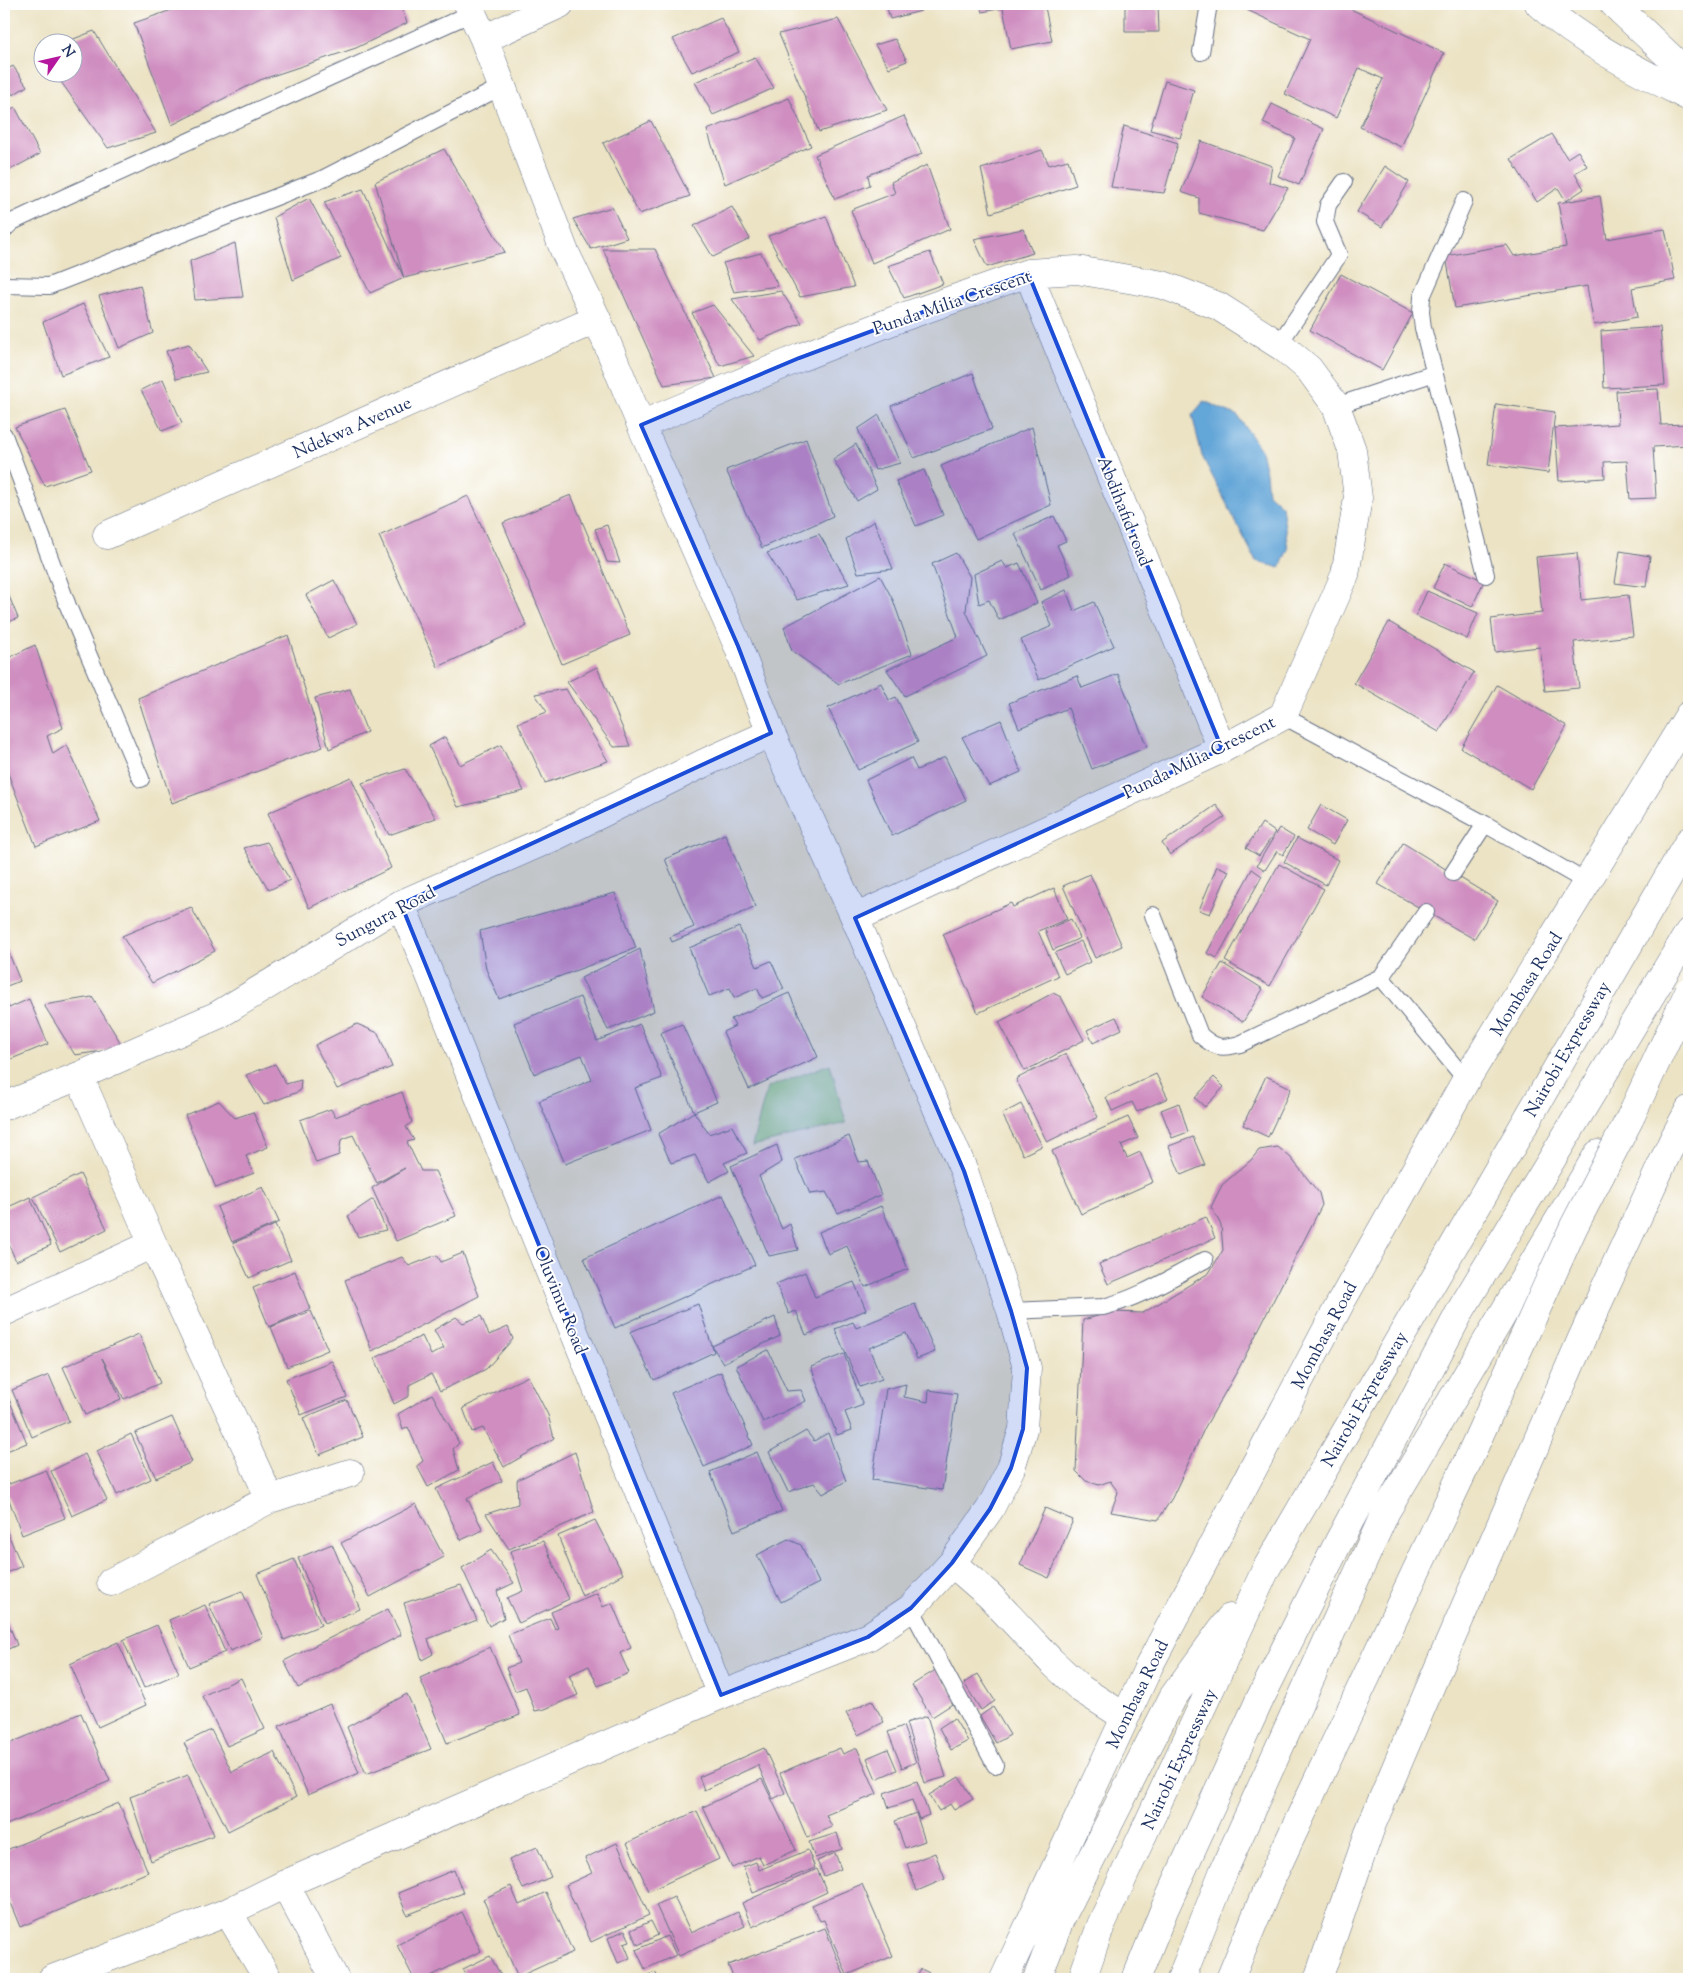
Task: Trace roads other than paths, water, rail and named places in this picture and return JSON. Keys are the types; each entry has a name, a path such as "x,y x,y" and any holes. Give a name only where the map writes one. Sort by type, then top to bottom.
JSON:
{"main road":[{"path":"484,39 560,4"},
{"path":"1539,4 1562,24 1588,42 1689,97"},
{"path":"1614,4 1689,75"},
{"path":"52,1979 228,1912 285,1884 721,1695 868,1636 911,1608 952,1563 990,1509 1011,1468 1023,1429 1027,1368 1011,1311 964,1171 855,918 771,733 738,646 641,425 597,319 564,250 484,39 470,8"},
{"name":"Punda Milia Crescent","path":"641,425 799,358 900,318 1028,272 1077,270 1163,285 1218,306 1279,344 1309,369 1336,406 1352,450 1358,498 1347,566 1345,575 1284,716 1222,748 855,918"},
{"name":"Abdihafid road","path":"1028,272 1222,748"},
{"name":"Ndekwa Avenue","path":"106,535 597,319"},
{"name":"Mombasa Road","path":"1004,1979 1149,1666 1336,1311 1466,1080 1689,715"},
{"name":"Sungura Road","path":"4,1106 79,1076 218,1015 401,904 556,836 704,763 771,733"},
{"name":"Nairobi Expressway","path":"1082,1979 1101,1925 1266,1569 1689,841"},
{"name":"Oluvimu Road","path":"401,904 721,1695"},
{"path":"1136,1979 1164,1910 1260,1699 1347,1525 1462,1308 1689,932"},
{"path":"1230,1979 1273,1875 1465,1468 1574,1226 1630,1118 1689,991"},
{"path":"1181,1979 1224,1870 1386,1512 1689,1000"},
{"path":"79,1076 153,1244 270,1499"},
{"path":"1318,1979 1372,1824 1434,1678 1582,1338 1674,1138 1689,1110"},
{"path":"6,1311 153,1244"},
{"path":"111,1582 270,1499 350,1473"},
{"path":"952,1563 990,1596 1080,1689 1126,1717"},
{"path":"1037,1979 1060,1920 1173,1697 1266,1569"},
{"path":"285,1884 335,1979"},
{"path":"228,1912 268,1979"}],"lane":[{"path":"1201,52 1210,4"},
{"path":"4,230 12,222 64,197 470,8"},
{"path":"4,285 49,286 322,178 502,87"},
{"path":"1279,344 1339,254 1325,222 1328,205 1344,182"},
{"path":"1464,201 1422,298 1421,312 1423,328 1486,575"},
{"path":"1336,406 1435,373"},
{"path":"4,435 68,606 141,779"},
{"path":"1284,716 1485,824 1588,883"},
{"path":"1453,873 1485,824"},
{"path":"1153,915 1200,1035 1210,1044 1225,1048 1240,1044 1382,977 1426,912"},
{"path":"1382,977 1466,1080"},
{"path":"1011,1311 1103,1307 1133,1297 1205,1260"},
{"path":"911,1608 995,1765"}],"water":[{"path":"1204,401 1238,416 1261,450 1268,493 1282,506 1288,549 1280,568 1256,561 1202,456 1192,415"}]}
